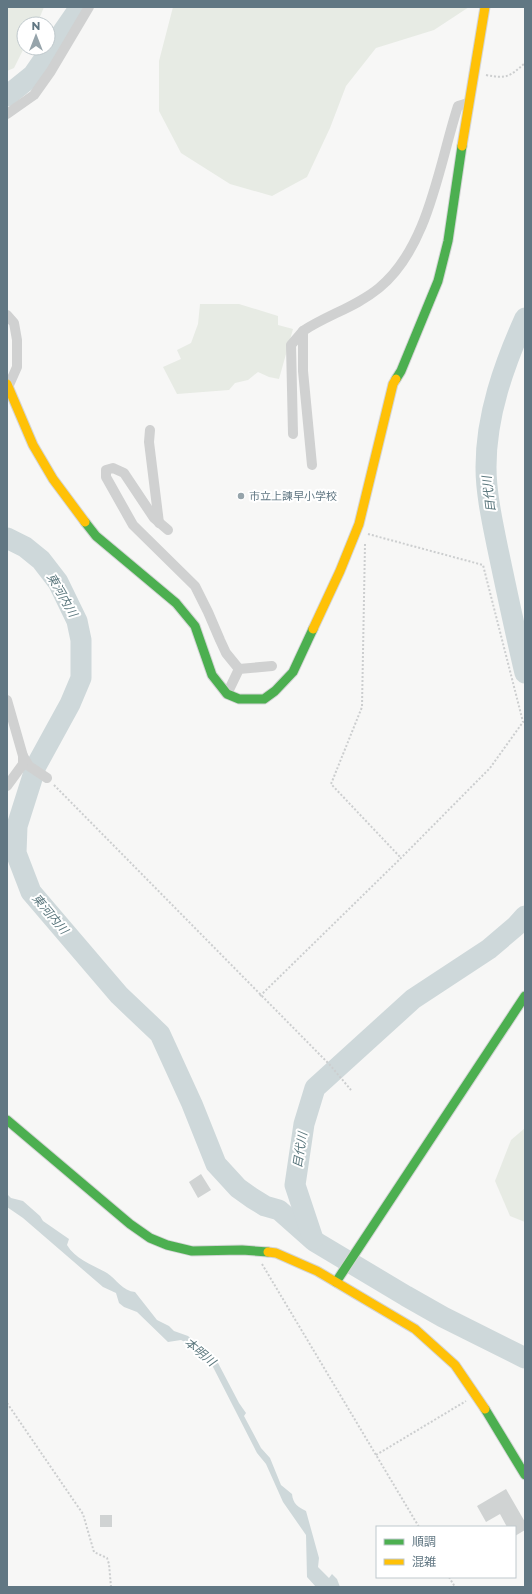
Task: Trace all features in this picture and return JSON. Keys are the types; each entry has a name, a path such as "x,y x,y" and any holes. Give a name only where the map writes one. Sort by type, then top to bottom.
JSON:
{"street":[{"path":"7,114 34,95 89,7"},
{"path":"7,315 14,323 17,340 17,366 8,384 33,445 53,479 96,536 176,603 196,626 212,675 227,694 239,699 264,699 275,691 293,672 355,536 393,384 401,371 438,281 448,241 468,103 485,7"},
{"path":"293,434 292,345 303,331 354,305 379,288 400,267 420,229 430,205 458,106 468,103"},
{"path":"303,331 303,371 312,465"},
{"path":"150,430 149,442 159,523"},
{"path":"168,530 154,518 124,473 113,468 106,470 106,477 133,525 196,586 226,652 239,668"},
{"path":"239,668 272,666"},
{"path":"227,694 239,668"},
{"path":"7,700 23,756 29,766 47,778"},
{"path":"7,786 23,764 23,756"},
{"path":"338,1278 525,996"},
{"path":"7,1120 130,1224 150,1238 167,1245 192,1251 254,1250 276,1252 317,1271 338,1278 415,1329 455,1365 477,1395 525,1476"}],"path":[{"path":"473,72 497,77 510,76 525,63"},
{"path":"260,996 401,858 490,768 524,722 483,565 366,533"},
{"path":"366,541 362,707 331,784 401,858"},
{"path":"47,778 260,996 330,1065 351,1090"},
{"path":"254,1250 418,1526"},
{"path":"376,1455 477,1395"},
{"path":"7,1403 83,1514 94,1552 107,1558 111,1587"},
{"path":"450,1578 455,1587"}],"shaded area":[{"path":"7,7 44,7 40,16 16,16 16,56 20,56 14,68 7,71"},
{"path":"173,7 469,7 434,30 376,48 346,86 330,128 307,177 272,196 230,184 181,153 159,111 159,61"},
{"path":"200,304 239,304 278,316 278,325 293,329 279,379 269,377 258,372 248,380 235,383 229,390 177,394 163,367 181,359 177,350 191,343 198,324"},
{"path":"525,1128 525,1222 510,1216 495,1181 511,1140"}],"water":[{"name":"本明川","path":"7,1194 11,1198 23,1201 40,1216 43,1221 69,1239 67,1245 79,1258 107,1273 127,1289 135,1292 157,1320 169,1326 174,1331 188,1336 217,1361 239,1403 246,1413 244,1416 261,1448 270,1458 281,1485 292,1494 296,1505 306,1511 319,1558 318,1567 329,1578 332,1574 337,1579 340,1587 316,1587 307,1577 306,1535 283,1502 266,1464 257,1453 212,1365 191,1345 181,1340 168,1342 137,1312 124,1307 119,1303 116,1293 103,1287 23,1218 7,1207"}],"building":[{"path":"201,1174 211,1190 198,1198 189,1182"},
{"path":"506,1489 525,1522 525,1530 516,1535 516,1526 506,1526 500,1514 486,1522 477,1506"},
{"path":"100,1515 112,1515 112,1527 100,1527"}],"waterway":[{"path":"7,96 33,75 80,7"},
{"name":"目代川","path":"525,318 503,372 493,409 489,428 486,467 491,516 525,673"},
{"name":"東河内川","path":"7,538 25,547 41,560 58,582 77,621 81,640 81,678 70,704 36,766 17,826 16,853 31,892 119,995 160,1034 192,1104 216,1164 238,1188 265,1206 279,1210 314,1241 406,1296 443,1317 525,1358"},
{"name":"目代川","path":"313,1239 295,1185 304,1124 315,1088 413,999 489,949 516,926 525,916"}],"traffic: fast":[{"path":"396,379 401,371 438,281 448,241 462,146"},
{"path":"85,522 96,536 176,603 195,626 212,675 227,694 239,699 264,699 275,691 293,672 313,629"},
{"path":"336,1282 525,996"},
{"path":"7,1120 130,1224 150,1238 167,1245 192,1251 242,1250 268,1252"},
{"path":"485,1409 525,1475"}],"traffic: slow":[{"path":"462,146 485,7"},
{"path":"313,629 340,571 359,524 393,384 396,379"},
{"path":"7,384 33,445 53,479 85,522"},
{"path":"268,1252 276,1253 317,1271 415,1329 455,1365 485,1409"}],"place":[{"name":"市立上諫早小学校","path":"241,496"}]}
